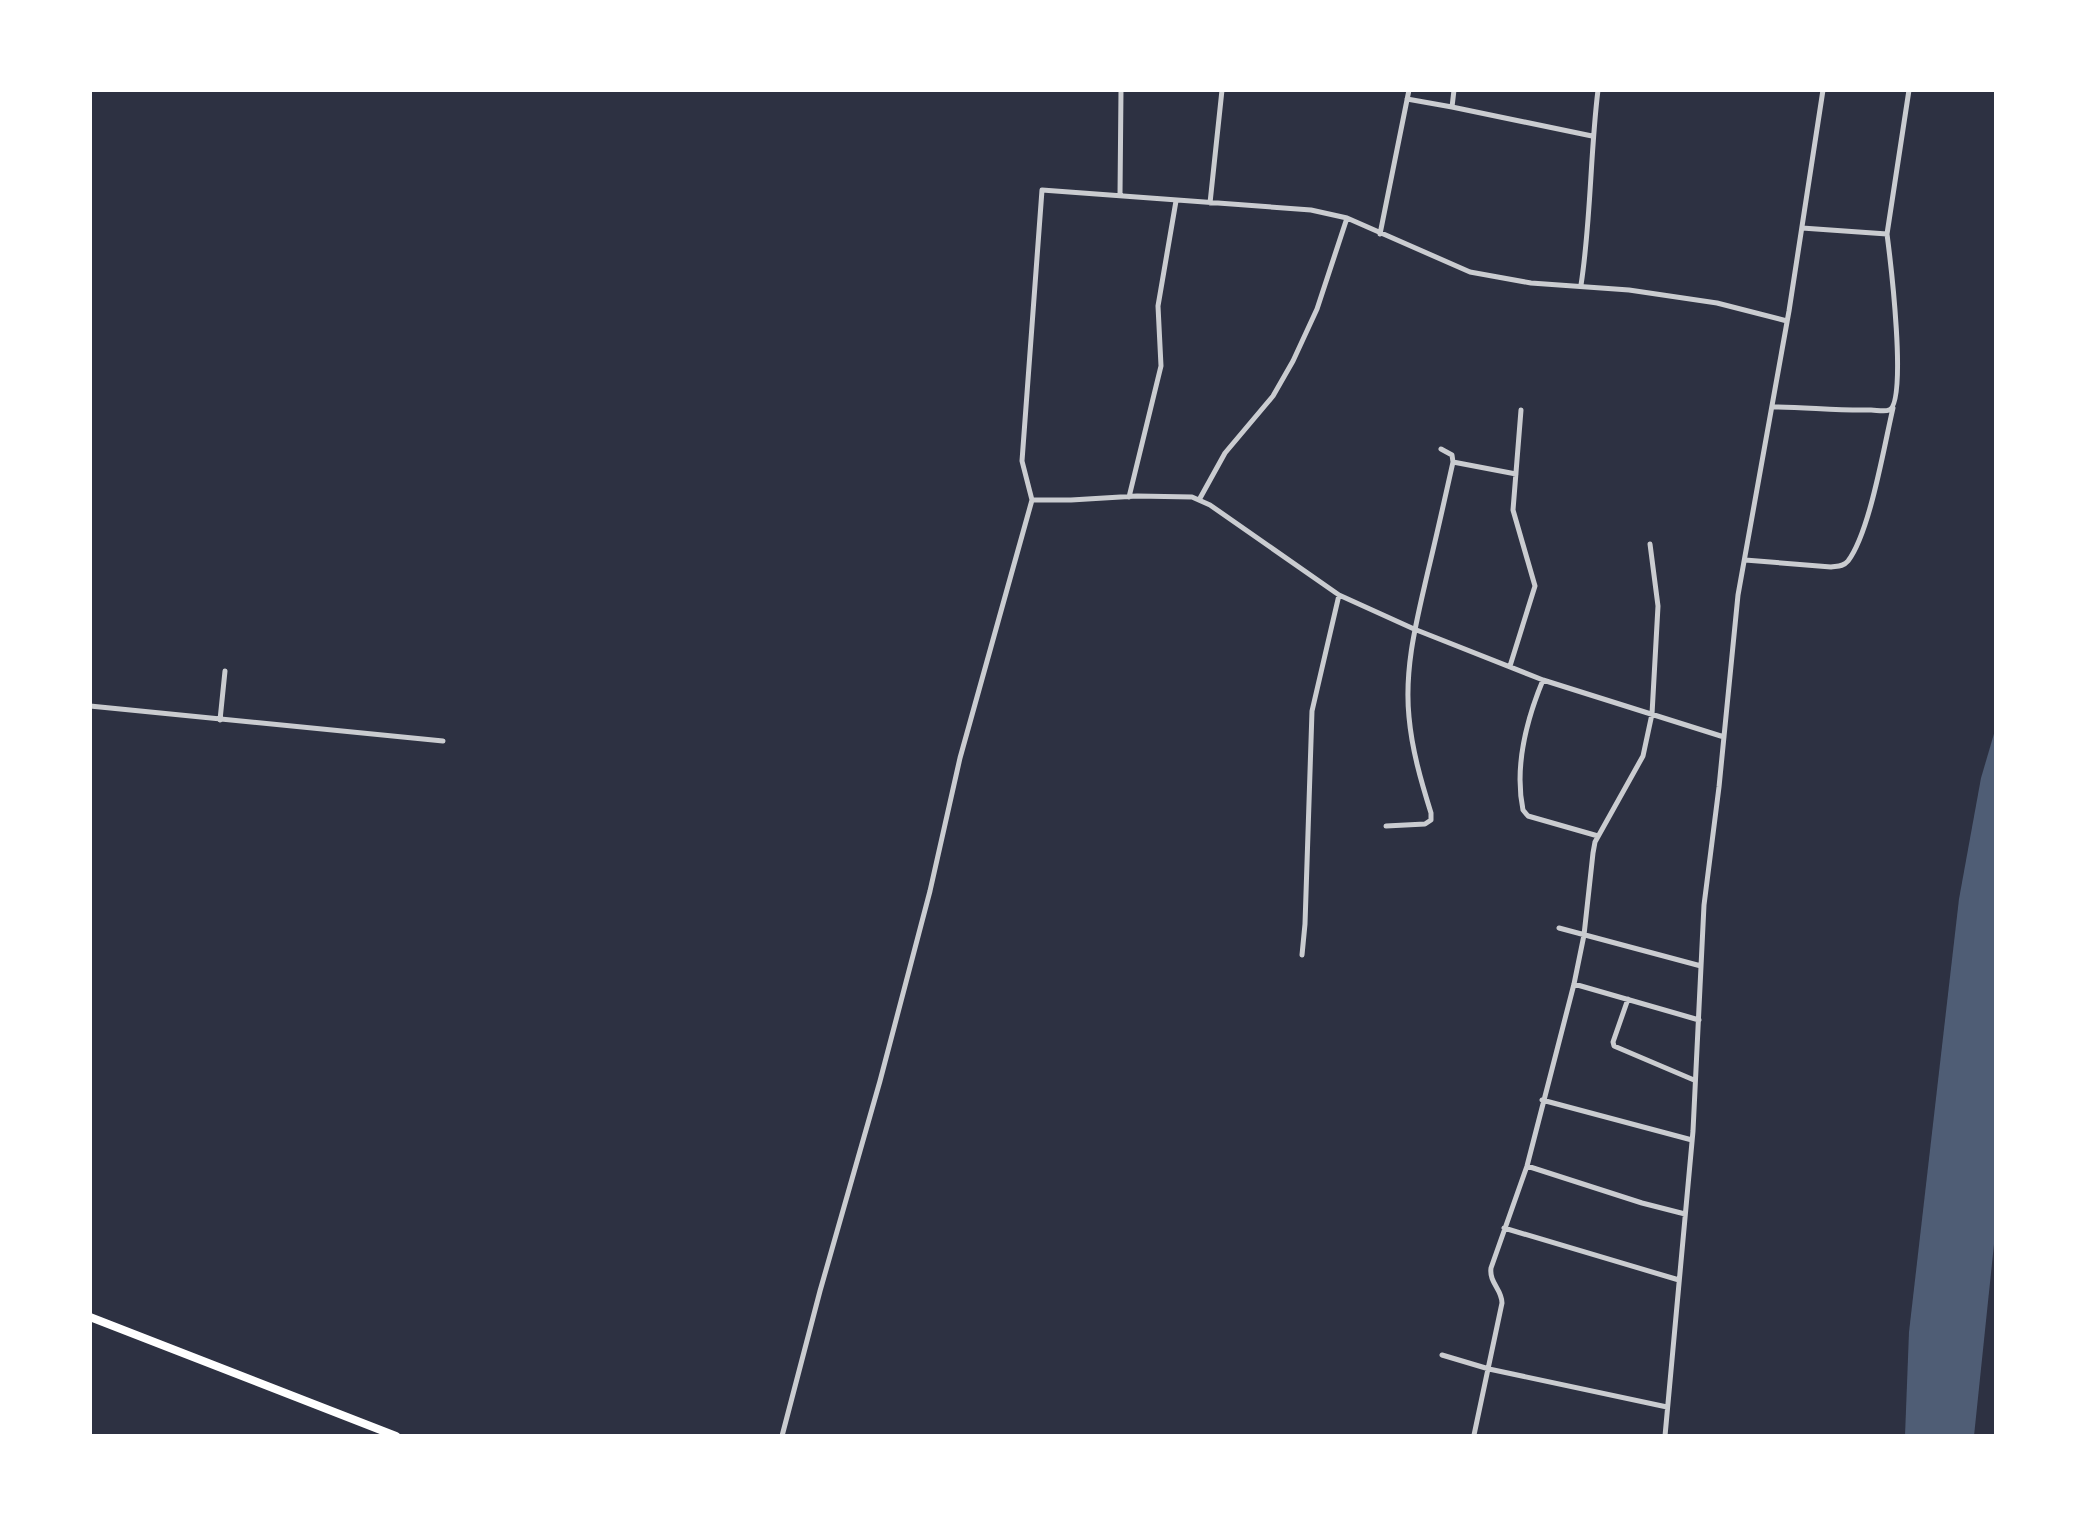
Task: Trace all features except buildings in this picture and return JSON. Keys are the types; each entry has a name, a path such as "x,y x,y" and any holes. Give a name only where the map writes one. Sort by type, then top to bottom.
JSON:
{"main road":[{"path":"90,1317 396,1436"}],"street":[{"path":"1120,195 1121,90"},
{"path":"1210,203 1222,90"},
{"path":"1380,234 1409,90"},
{"path":"1452,107 1454,90"},
{"path":"1581,285 1587,250 1592,136 1598,90"},
{"path":"1665,1436 1692,1140 1704,905 1738,595 1787,321 1823,90"},
{"path":"1745,560 1842,566 1849,560 1867,519 1897,398 1898,360 1887,234 1909,90"},
{"path":"1407,99 1592,136"},
{"path":"782,1436 880,1081 930,891 960,758 1032,500 1022,461 1041,192 1045,189 1311,210 1347,218 1470,272 1531,283 1581,285 1717,303 1787,321"},
{"path":"1129,497 1161,366 1158,306 1176,201"},
{"path":"1199,500 1225,453 1273,396 1293,361 1317,309 1347,218"},
{"path":"1802,228 1887,234"},
{"path":"1772,407 1857,411 1889,410 1894,407"},
{"path":"1510,666 1535,586 1513,510 1521,410"},
{"path":"1386,826 1429,824 1432,817 1418,769 1409,716 1408,667 1453,462 1452,455 1441,449"},
{"path":"1453,462 1516,474"},
{"path":"1032,500 1192,497 1339,595 1414,629 1543,680 1724,737"},
{"path":"1474,1435 1502,1303 1490,1275 1527,1166 1574,984 1584,935 1593,853 1598,836 1643,756 1652,714 1659,614 1650,544"},
{"path":"1302,955 1312,711 1339,595"},
{"path":"220,720 225,671"},
{"path":"1543,680 1523,738 1523,810 1528,816 1598,836"},
{"path":"90,706 443,741"},
{"path":"1559,928 1701,966"},
{"path":"1574,984 1699,1020"},
{"path":"1628,999 1614,1046 1694,1080"},
{"path":"1542,1100 1692,1140"},
{"path":"1527,1166 1685,1214"},
{"path":"1504,1228 1679,1280"},
{"path":"1442,1355 1489,1369 1667,1407"}],"water":[{"path":"1996,727 1996,1225 1974,1436 1905,1436 1909,1332 1959,899 1981,778"}]}
